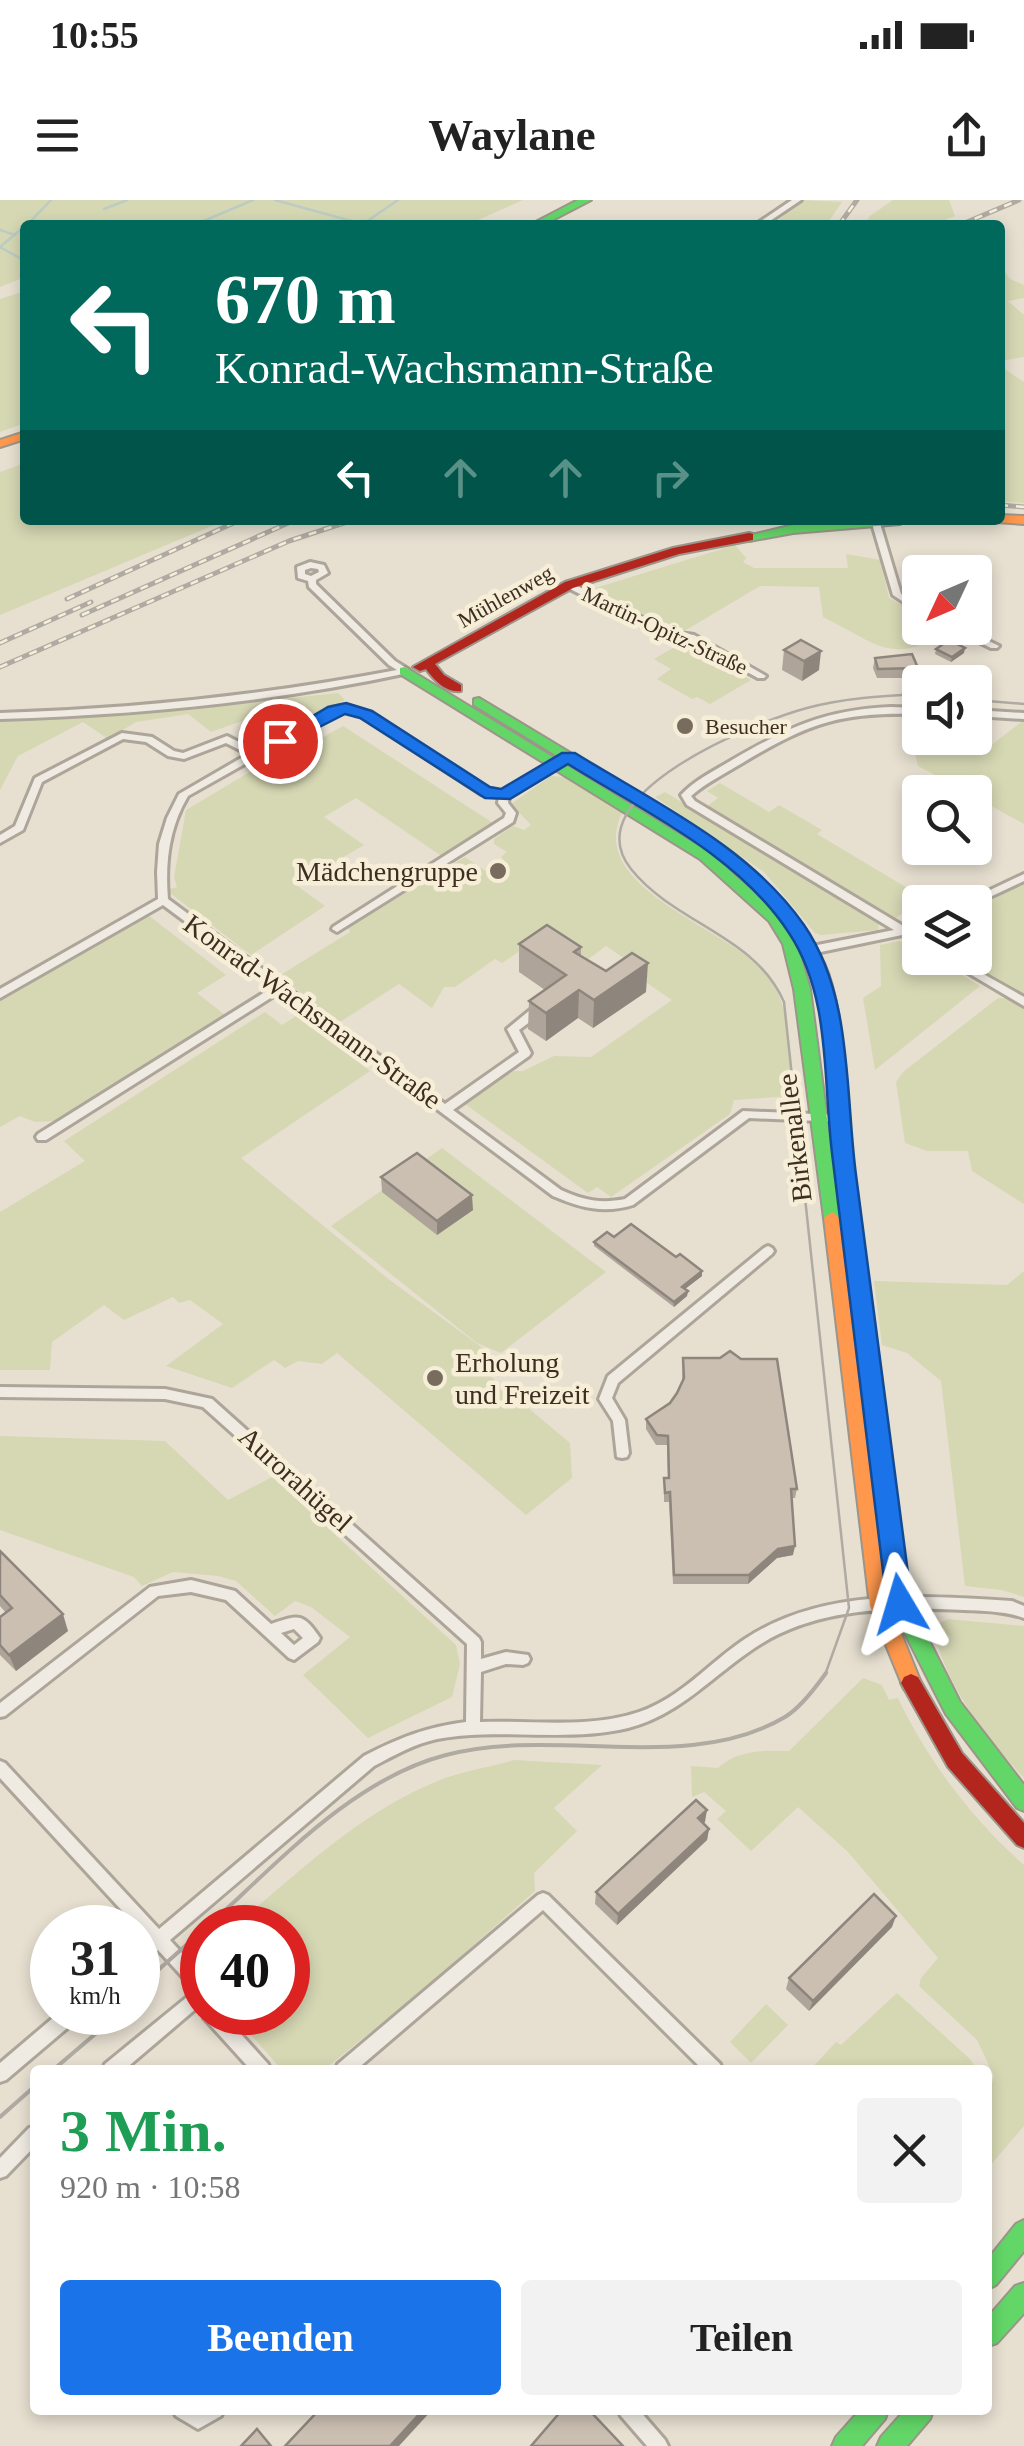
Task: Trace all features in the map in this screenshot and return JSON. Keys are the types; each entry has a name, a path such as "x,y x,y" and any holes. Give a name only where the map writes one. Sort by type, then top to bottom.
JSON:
{"street":[{"path":"545,220 586,200"},
{"path":"767,220 797,200"},
{"name":"Mühlenweg","path":"417,671 570,585 677,551 746,535 832,525"},
{"path":"876,525 897,595 902,598"},
{"path":"312,579 319,592 392,663 417,671"},
{"name":"Martin-Opitz-Straße","path":"570,585 670,635 691,638 761,676"},
{"path":"0,716 68,715 266,695 417,671"},
{"name":"Birkenallee","path":"417,671 439,678 563,760 718,850 752,876 783,910 827,998 838,1119 900,1604 932,1676 968,1734 1024,1801"},
{"name":"Konrad-Wachsmann-Straße","path":"504,795 485,792 366,715 346,708 334,710 184,794 170,816 160,873 162,900 557,1193 584,1206 612,1207 629,1202 747,1114 838,1119"},
{"path":"902,710 863,709 803,723 686,795 691,804 902,931"},
{"path":"992,714 1024,716"},
{"path":"0,840 19,828 38,780 122,736 149,738 170,754 184,756 227,740 256,754"},
{"path":"337,928 509,820 512,812 503,803 504,795 563,760"},
{"path":"992,891 1024,876"},
{"path":"0,994 162,900"},
{"path":"801,952 902,934"},
{"name":"Birkenallee","path":"801,952 804,1004 880,1606 906,1679 941,1746 988,1805 1024,1838"},
{"path":"977,975 1024,1002"},
{"path":"42,1137 279,988"},
{"path":"446,1109 525,1053 513,1029 542,1007"},
{"path":"622,1453 618,1420 605,1399 612,1380 768,1252"},
{"name":"Aurorahügel","path":"0,1392 193,1397 228,1419 466,1634 474,1642 476,1667"},
{"path":"0,1711 155,1592 192,1586 220,1591 230,1595 270,1631"},
{"path":"160,1936 369,1760 399,1741 472,1726 598,1727 638,1719 676,1704 754,1640 826,1611 929,1602 1012,1607 1024,1612"},
{"path":"472,1726 476,1667 506,1658 523,1659"},
{"path":"0,1768 125,1905"},
{"path":"350,2065 542,1900 709,2065"},
{"path":"160,1943 180,1964"},
{"path":"117,2065 180,2015"},
{"path":"0,2074 46,2035"},
{"path":"231,2035 258,2065"},
{"path":"0,2170 30,2139"},
{"path":"992,2273 1024,2232"},
{"path":"994,2318 1024,2295"},
{"path":"631,2415 659,2446"},
{"path":"845,2446 872,2415"},
{"path":"890,2446 916,2415"}],"green space":[{"path":"0,200 523,200 478,220 20,220 20,279 0,287"},
{"path":"802,200 842,202 829,220 779,220"},
{"path":"893,200 949,200 955,216 945,220 867,220"},
{"path":"1005,272 1024,285 1024,298 1008,301 1024,315 1024,357 1005,360"},
{"path":"20,293 20,425 0,432 0,299"},
{"path":"1005,369 1024,382 1024,503 1005,501"},
{"path":"20,465 20,525 214,525 0,615 0,472"},
{"path":"735,545 746,558 743,562 754,568 848,568 846,554 881,560 889,598 902,605 902,645 919,645 886,648 823,617 819,587 760,586 681,633 592,589"},
{"path":"683,642 751,680 710,704 697,697 692,699 657,679 671,669 654,659"},
{"path":"338,693 345,700 299,723 262,714 211,732 188,714 136,722 108,739 83,722 18,756 0,790 0,719 57,719"},
{"path":"1024,720 1024,824 992,806 992,775 935,775 918,766 915,755 992,755 992,744"},
{"path":"343,726 496,825 446,859 356,798 324,817 364,845 296,885 325,906 251,955 166,890 177,887 174,877 186,810 258,767 263,771"},
{"path":"551,776 564,777 622,813 616,840 624,864 668,906 751,959 769,977 782,1004 788,1034 793,1096 734,1100 730,1114 611,1197 597,1187 588,1193 465,1104 513,1071 523,1071 554,1056 591,1057 672,1000 622,966 628,961 606,946 587,960 547,933 502,963 495,959 455,987 444,987 432,1008 399,984 340,1022 279,976 350,932 348,928 465,857 487,872 505,862 501,857 507,852 494,844 494,839 513,826 524,830 531,825 511,804"},
{"path":"720,783 769,812 779,805 822,830 817,834 902,885 902,914 893,920 706,807 718,798 707,791"},
{"path":"665,792 879,923 878,930 815,933 764,872 655,797"},
{"path":"1024,883 1024,997 987,975 992,975 992,900"},
{"path":"148,915 226,975 197,993 225,1015 56,1121 35,1122 20,1116 0,1127 0,999"},
{"path":"902,942 902,975 962,975 980,986 875,1070 863,998 881,986 880,945"},
{"path":"998,998 1024,1008 1024,1204 972,1171 968,1151 927,1151 905,1143 896,1082 903,1072"},
{"path":"265,1012 282,1025 296,1016 370,1071 241,1158 387,1278 495,1357 484,1371 570,1443 572,1478 526,1515 337,1353 322,1364 298,1361 285,1368 274,1360 232,1388 166,1366 223,1324 190,1300 179,1303 173,1297 124,1320 104,1305 52,1342 50,1370 0,1370 0,1212 85,1161 64,1141"},
{"path":"442,1148 606,1272 501,1353 477,1343 331,1226"},
{"path":"1024,1271 1024,1597 965,1586 941,1381 907,1353 882,1345 874,1281 1007,1285"},
{"path":"0,1436 165,1441 228,1500 272,1477 456,1645 460,1664 452,1697 368,1738 303,1675 350,1637 311,1607 295,1601 275,1616 236,1581 218,1576 173,1572 142,1586 134,1577 0,1530"},
{"path":"948,1619 1024,1626 1024,1778 981,1727 946,1668 933,1626"},
{"path":"863,1678 882,1685 889,1700 898,1698 953,1788 1024,1865 1024,2126 992,2163 992,2065 977,2040 919,1986 938,1958 848,1852 798,1807 751,1851 717,1819 726,1811 704,1792 692,1797 691,1766 718,1768 742,1754 789,1751"},
{"path":"514,1760 602,1765 554,1808 577,1831 534,1873 535,1891 330,2065 278,2065 251,2035 310,2035 310,1905 259,1905 357,1826 440,1780"},
{"path":"897,1993 974,2065 815,2065 836,2042 841,2045"},
{"path":"766,2004 788,2025 751,2063 730,2042"}],"building":[{"path":"801,640 821,651 804,661 784,650"},
{"path":"942,645 965,648 952,657 936,649"},
{"path":"912,654 917,665 878,669 875,658"},
{"path":"547,925 581,947 574,952 606,971 632,953 648,963 594,1000 579,990 546,1013 529,1001 566,975 519,944"},
{"path":"417,1153 472,1195 437,1221 381,1177"},
{"path":"631,1224 702,1271 682,1287 688,1291 674,1302 594,1242 607,1232 614,1237"},
{"path":"730,1351 741,1359 777,1359 797,1489 791,1489 795,1546 778,1549 749,1575 674,1575 670,1492 665,1493 664,1478 669,1478 668,1436 657,1435 646,1419 670,1403 677,1393 684,1378 683,1358 720,1358"},
{"path":"0,1551 63,1614 9,1655 0,1645 0,1617 12,1608 0,1595"},
{"path":"696,1800 707,1810 698,1818 709,1829 618,1914 596,1892"},
{"path":"874,1894 896,1916 813,2001 789,1978"},
{"path":"314,2415 418,2415 390,2446 285,2446"},
{"path":"558,2415 594,2415 623,2446 531,2446"},
{"path":"257,2429 271,2446 241,2446"}],"waterway":[{"path":"32,220 51,200"},
{"path":"104,209 127,200"},
{"path":"206,220 253,200"},
{"path":"275,200 348,220"},
{"path":"369,220 398,200"},
{"path":"0,230 14,235"},
{"path":"14,235 20,230"},
{"path":"14,235 0,247 20,258"}],"tram line":[{"path":"825,1674 849,1608 784,1002 771,979 754,961 649,888 631,869 619,841 626,815 647,789 713,746 807,708 902,695"},
{"path":"992,701 1024,704"},
{"path":"231,1905 347,1804 412,1767 488,1747 663,1747 747,1734 791,1713 825,1674"},
{"path":"160,1968 180,1951"},
{"path":"59,2065 94,2035"},
{"path":"0,2117 30,2090"}],"railway":[{"path":"843,220 857,200"},
{"path":"972,220 1019,200"},
{"path":"1005,505 1024,507"},
{"path":"67,599 229,525"},
{"path":"82,615 284,525"},
{"path":"0,667 289,541 338,525"},
{"path":"0,643 91,602"}],"traffic: fast":[{"path":"545,220 586,200"},
{"path":"749,537 841,525"},
{"path":"405,671 705,856 774,918 790,944 802,989 832,1218"},
{"path":"479,702 670,819"},
{"path":"881,1448 900,1604 953,1708 1024,1801"},
{"path":"992,2272 1024,2232"},
{"path":"992,2330 1024,2295"},
{"path":"845,2446 872,2415"},
{"path":"890,2446 917,2415"}],"traffic: slow":[{"path":"0,444 20,437"},
{"path":"1005,519 1024,520"},
{"path":"832,1218 880,1606 911,1683"}],"traffic: jam":[{"path":"420,667 569,585 677,551 749,537"},
{"path":"429,665 439,678 456,688"},
{"path":"696,836 747,874 777,903 803,936 821,974 830,1015 842,1162 881,1448"},
{"path":"911,1683 955,1760 1024,1838"}],"place":[{"name":"Besucher","path":"685,726"},
{"name":"Mädchengruppe","path":"498,871"},
{"name":"Erholung und Freizeit","path":"435,1378"}],"route":[{"path":"280,741 334,710 346,708 366,715 485,792 504,795 568,757 718,850 752,876 796,928 811,951 827,998 838,1119 900,1604"}]}
